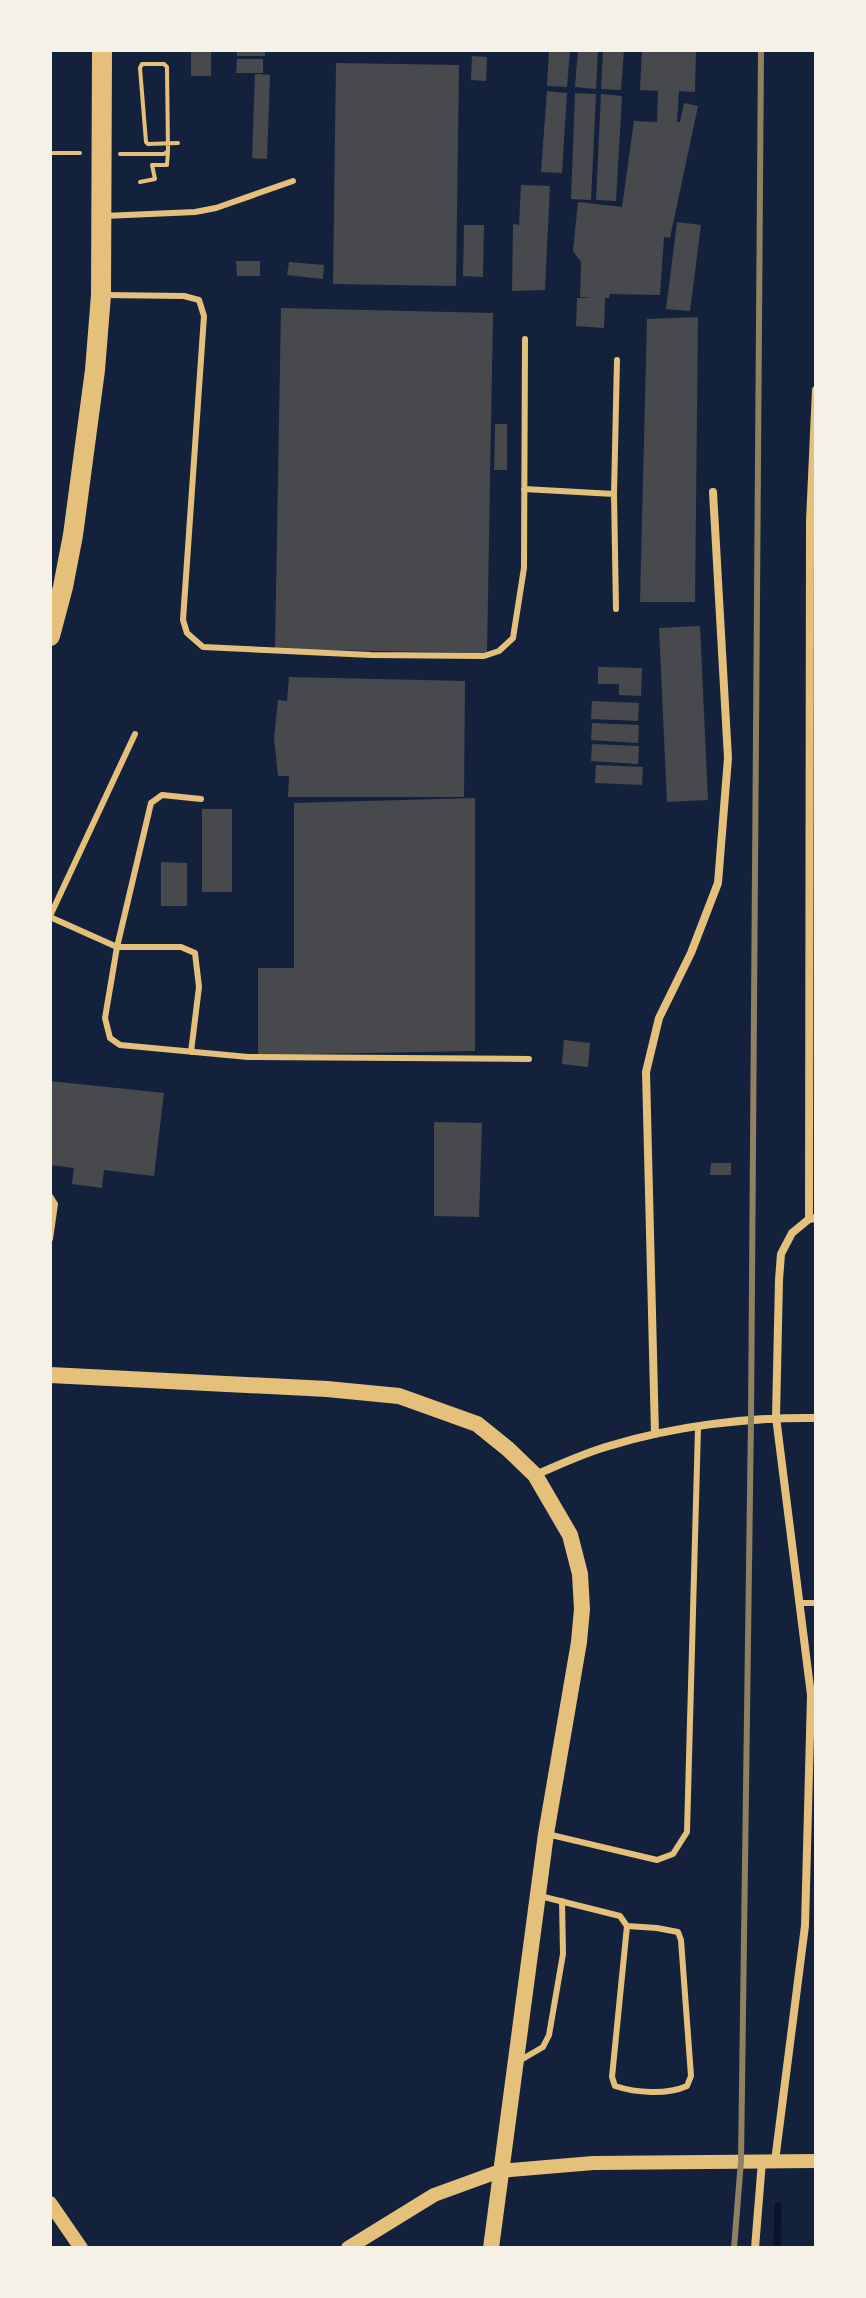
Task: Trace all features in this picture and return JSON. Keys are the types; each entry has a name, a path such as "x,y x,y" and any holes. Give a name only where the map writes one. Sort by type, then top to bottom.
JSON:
{"main road":[{"path":"50,636 63,587 84,461 101,295 102,50"},
{"path":"50,1375 327,1389 399,1396 477,1424 508,1449 535,1475 570,1535 580,1574 582,1609 579,1642 546,1834 491,2248"}],"street":[{"path":"755,2248 805,1926 811,1836 811,1695 776,1417 781,1254 792,1233 812,1219 816,390"},
{"path":"655,1434 646,1072 659,1018 691,953 718,883 728,758 713,492"},
{"path":"535,1475 607,1446 655,1434 776,1417 816,1418"},
{"path":"348,2248 434,2195 500,2171 593,2163 816,2161"},
{"path":"50,2203 81,2248"}],"lane":[{"path":"100,216 195,212 216,208 293,181"},
{"path":"101,295 184,296 199,300 204,316 183,620 187,633 203,647 484,656 499,651 513,638 524,568 525,339"},
{"path":"616,609 614,494 617,360"},
{"path":"524,489 614,494"},
{"path":"135,734 50,916 117,947 181,947 195,953 199,987 191,1052"},
{"path":"201,799 162,795 151,803 117,947 105,1018 110,1038 120,1045 248,1057 529,1059"},
{"path":"50,1196 55,1204 50,1239"},
{"path":"546,1834 657,1860 673,1854 687,1832 698,1428"},
{"path":"799,1603 816,1603"},
{"path":"540,1896 620,1916 627,1926 612,2077 615,2086 628,2090 676,2091 687,2086 691,2076 681,1940 678,1932 627,1926"},
{"path":"515,2063 543,2047 549,2035 563,1954 562,1901"}],"path":[{"path":"140,182 155,179 152,165 167,165 168,151 167,67 164,64 142,64 146,142 164,144 178,143"},
{"path":"107,154 164,154 168,151"},
{"path":"50,153 93,154"}],"building":[{"path":"191,50 211,50 211,76 191,76"},
{"path":"237,50 265,50 265,56 237,56"},
{"path":"549,50 570,50 567,87 547,86"},
{"path":"578,50 598,50 596,89 575,87"},
{"path":"603,50 624,50 621,90 601,89"},
{"path":"642,50 696,50 695,92 679,91 677,122 680,122 684,103 698,106 670,238 664,237 660,295 610,294 609,298 605,298 604,328 576,326 577,298 593,298 580,297 581,262 573,251 578,202 622,207 634,121 657,122 658,91 640,90"},
{"path":"472,56 487,57 486,81 471,80"},
{"path":"237,59 263,59 263,73 236,73"},
{"path":"336,63 459,65 456,286 333,284"},
{"path":"255,74 270,75 267,159 252,158"},
{"path":"547,91 567,93 562,173 541,172"},
{"path":"575,93 596,94 591,200 571,199"},
{"path":"601,94 622,96 616,201 596,200"},
{"path":"521,185 550,186 545,290 512,291 513,224 519,225"},
{"path":"677,222 701,225 690,311 666,309"},
{"path":"464,225 484,225 483,277 463,276"},
{"path":"236,261 260,261 260,276 237,276"},
{"path":"289,262 324,265 323,279 287,275"},
{"path":"281,308 493,313 487,653 275,649"},
{"path":"698,317 695,602 640,602 647,319"},
{"path":"495,424 507,424 507,470 494,470"},
{"path":"700,626 708,800 667,802 659,628"},
{"path":"598,667 642,668 641,696 619,695 619,684 598,684"},
{"path":"289,677 465,681 464,797 288,797 289,776 278,776 274,738 278,700 287,701"},
{"path":"592,701 639,703 638,721 591,719"},
{"path":"592,723 639,725 638,743 591,740"},
{"path":"592,744 639,746 638,764 591,761"},
{"path":"596,765 643,767 642,785 595,783"},
{"path":"475,798 475,1051 258,1055 258,968 294,968 294,803"},
{"path":"202,809 232,809 232,892 202,892"},
{"path":"161,862 187,863 187,906 161,906"},
{"path":"564,1040 590,1043 588,1067 562,1064"},
{"path":"50,1081 164,1093 154,1176 104,1170 102,1188 72,1184 74,1168 50,1165"},
{"path":"434,1122 482,1123 479,1217 434,1216"},
{"path":"711,1163 731,1163 731,1175 710,1175"}],"waterway":[{"path":"777,2248 778,2205"}],"railway":[{"path":"734,2248 741,2161 751,1419 761,50"}]}
